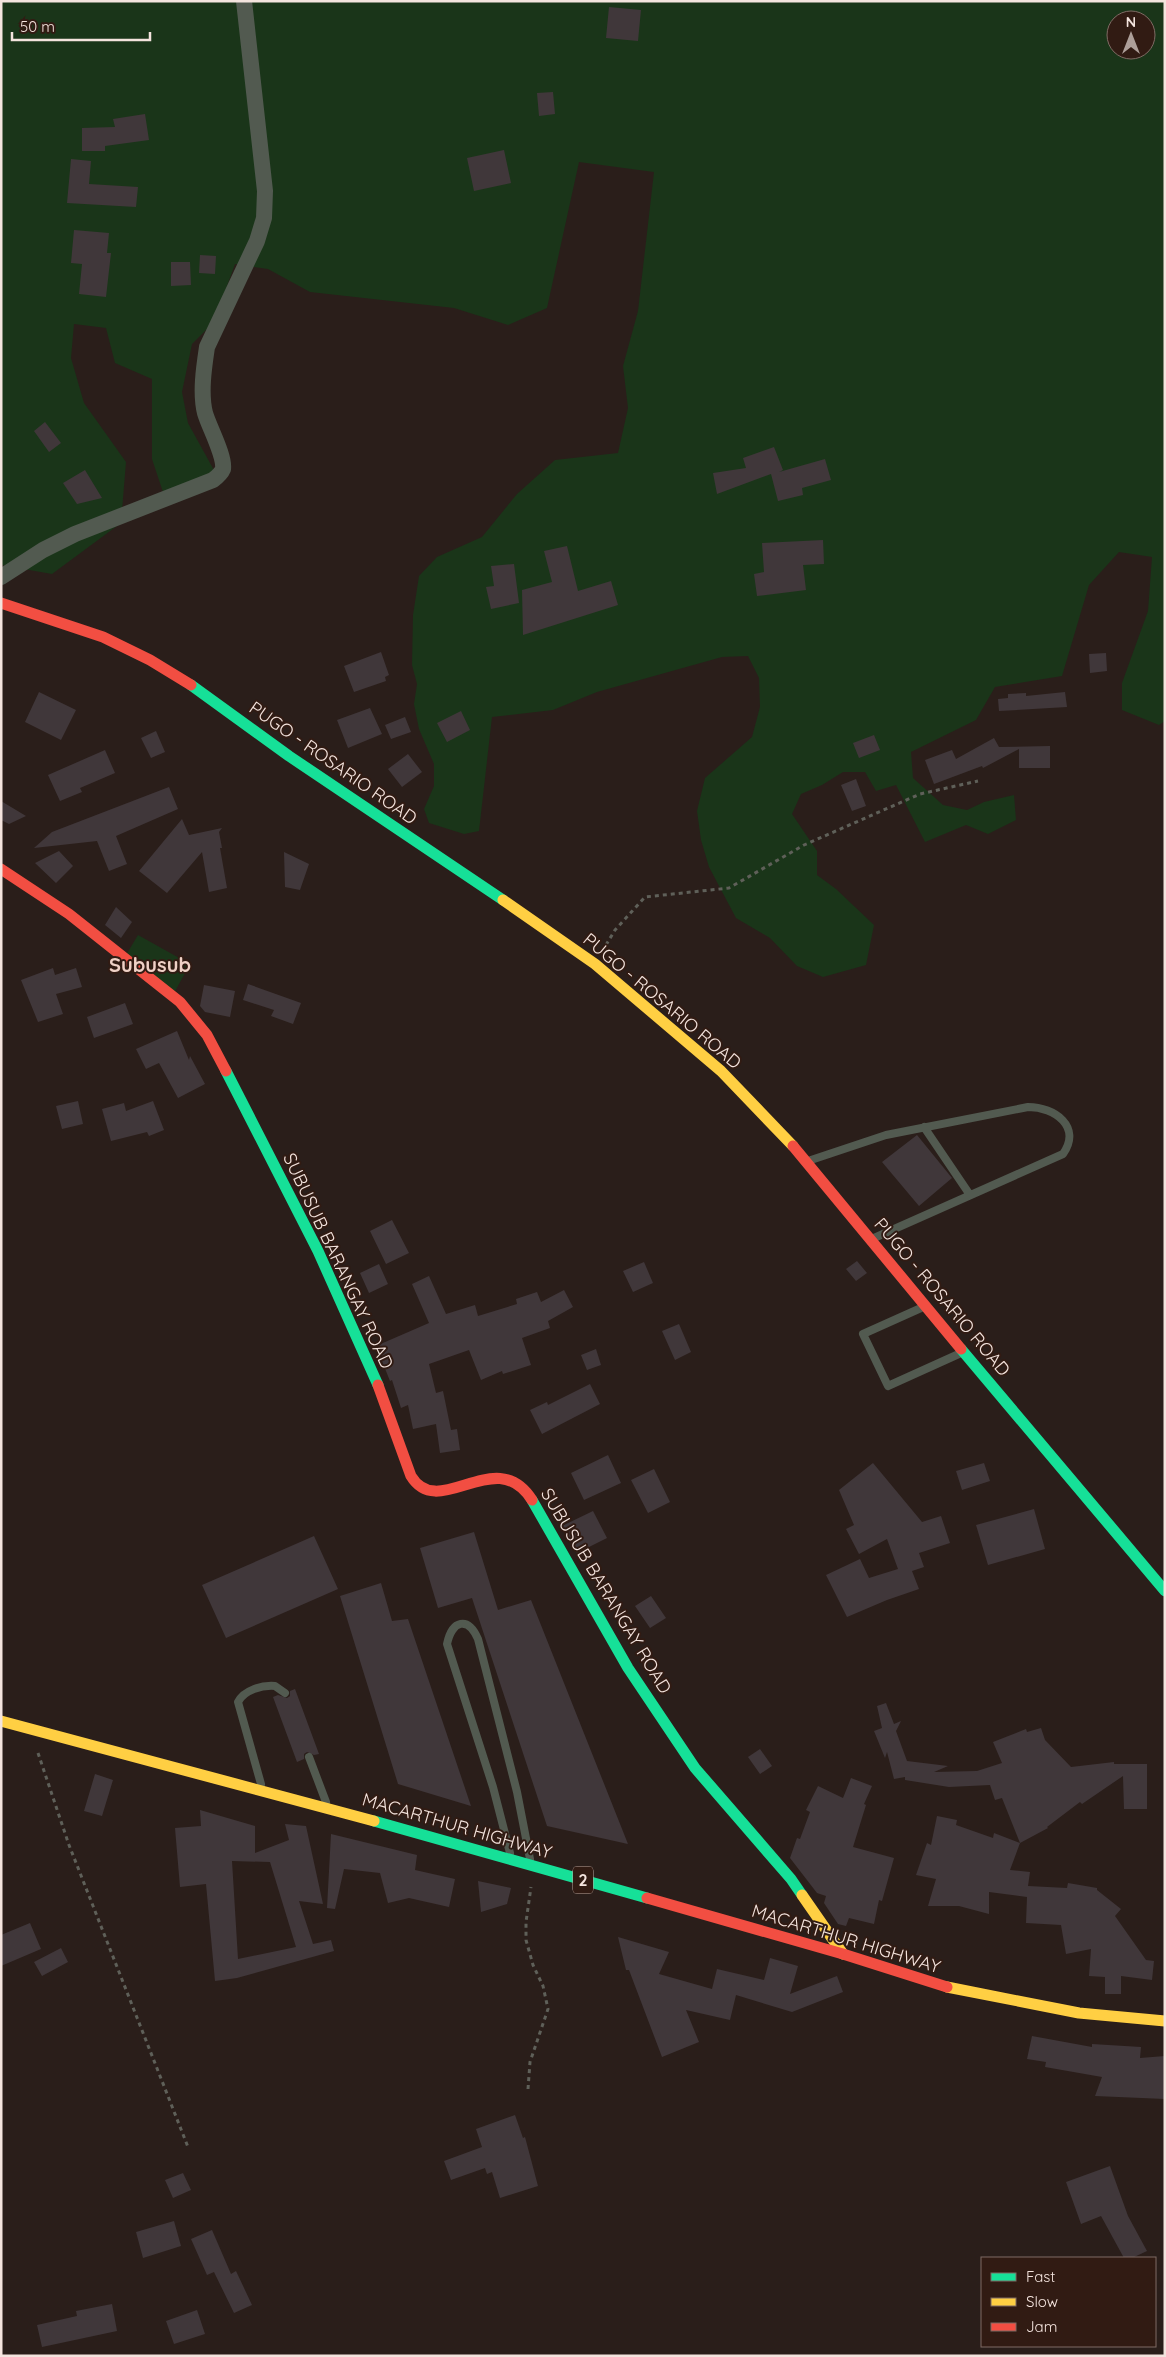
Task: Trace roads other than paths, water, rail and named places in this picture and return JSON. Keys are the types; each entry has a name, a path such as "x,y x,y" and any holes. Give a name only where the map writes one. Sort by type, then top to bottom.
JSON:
{"main road":[{"name":"PUGO - ROSARIO ROAD","path":"1,603 103,637 150,660 201,691 289,756 531,918 595,964 721,1070 807,1162 1165,1592"},
{"name":"SUBUSUB BARANGAY ROAD","path":"1,869 69,914 180,1002 195,1018 207,1035 282,1180 354,1328 411,1476 418,1487 424,1490 440,1491 500,1478 516,1482 522,1487 531,1498 628,1668 695,1768 791,1879 843,1954"},
{"name":"MACARTHUR HIGHWAY","path":"1,1721 262,1789 843,1954 949,1988 1079,2013 1136,2016 1165,2015"},
{"name":"MACARTHUR HIGHWAY","path":"1136,2016 1165,2021"}],"street":[{"path":"1,577 43,550 75,534 213,480 223,469 205,411 204,363 207,347 257,241 264,218 265,191 244,1"}],"lane":[{"path":"807,1162 886,1135 1028,1107 1042,1107 1053,1112 1063,1121 1069,1134 1069,1146 1063,1154 872,1239"},
{"path":"924,1127 970,1195"},
{"path":"925,1306 863,1334 888,1386 964,1352"},
{"path":"512,1860 493,1787 447,1644 449,1634 454,1627 460,1624 467,1624 473,1628 478,1639 517,1792 532,1866"},
{"path":"262,1789 238,1702 244,1694 261,1687 275,1686 285,1693"},
{"path":"309,1757 328,1808"}],"district":[{"name":"Subusub","path":"150,965"}]}
